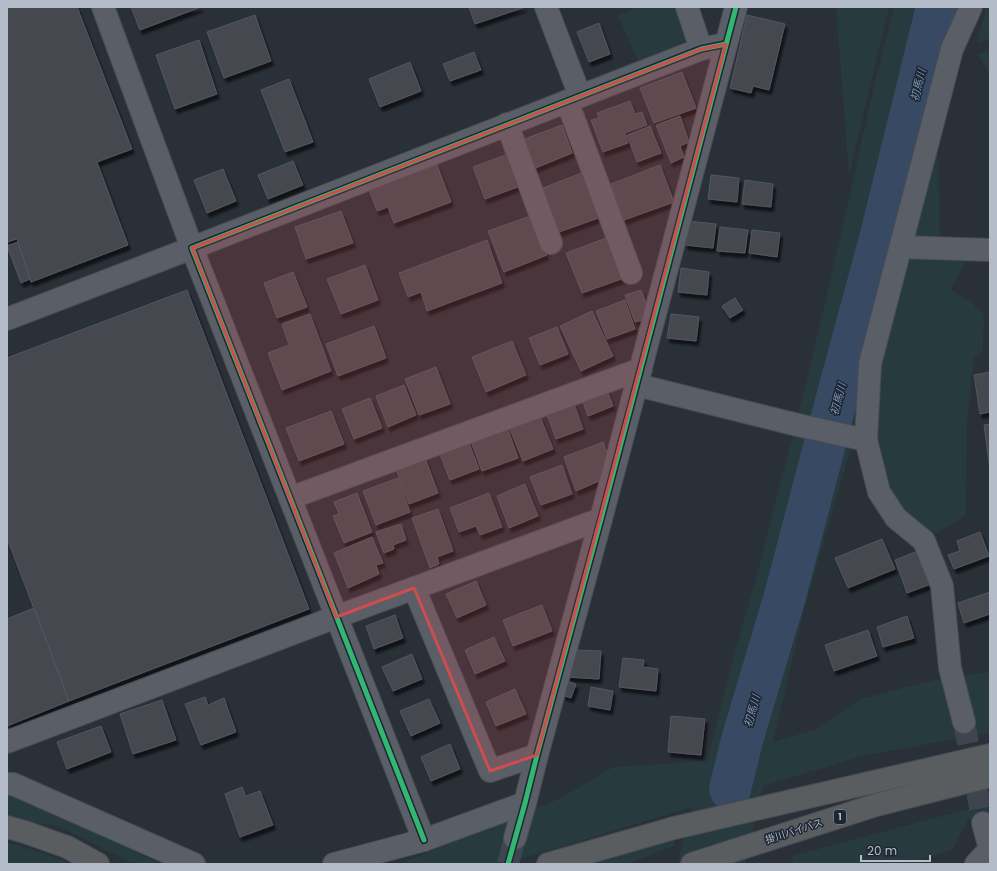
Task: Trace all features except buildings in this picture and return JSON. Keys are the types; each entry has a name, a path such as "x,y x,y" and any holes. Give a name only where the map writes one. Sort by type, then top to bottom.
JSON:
{"highway":[{"path":"548,864 674,828 990,755"},
{"name":"掛川バイパス","path":"692,864 876,805 990,776"},
{"path":"7,827 67,847 98,864"}],"street":[{"path":"103,7 192,248 424,840"},
{"path":"546,7 631,273"},
{"path":"687,7 701,49"},
{"path":"515,838 526,803 537,755 639,377 736,7"},
{"path":"964,722 950,668 942,586 924,541 896,518 879,492 858,438 870,364 952,49 971,7"},
{"path":"7,320 701,49 726,44"},
{"path":"507,124 551,243"},
{"path":"901,246 990,250"},
{"path":"290,498 639,377 798,425 858,438"},
{"path":"7,742 336,617 601,519"},
{"path":"414,588 490,771 537,755"},
{"path":"7,784 13,784 194,864"},
{"path":"334,864 424,840 526,803"},
{"path":"976,864 990,849 983,823"}],"highlighted area":[{"path":"726,44 537,755 490,771 414,588 336,617 192,248 701,49"}],"green space":[{"path":"638,7 681,7 693,38 638,61 618,15"},
{"path":"836,7 889,7 849,175"},
{"path":"894,7 960,7 938,140 940,245 971,253 950,289 975,305 975,308 984,314 983,351 974,358 967,423 966,515 924,541 886,502 856,430 803,614 773,742 817,729 860,699 943,678 990,672 990,733 866,755 763,786 745,864 677,864 693,807 504,864 394,864 404,862 561,798 613,767 707,761 807,380 871,99"},
{"path":"986,7 990,7 990,39 977,43"},
{"path":"990,50 990,74 977,54"},
{"path":"7,795 21,796 160,864 134,864 58,826 7,819"},
{"path":"990,803 990,814 968,820 952,850 904,864 793,864 792,856"},
{"path":"676,836 674,846 627,864 578,864"},
{"path":"7,842 43,853 72,864 7,864"}],"waterway":[{"name":"初馬川","path":"730,789 742,740 785,596 880,239 937,7"}],"tunnel":[{"path":"964,722 983,823"},
{"path":"508,864 515,838"}],"cycle path":[{"path":"508,864 736,7"},
{"path":"424,840 192,248 701,49 726,44"}]}
